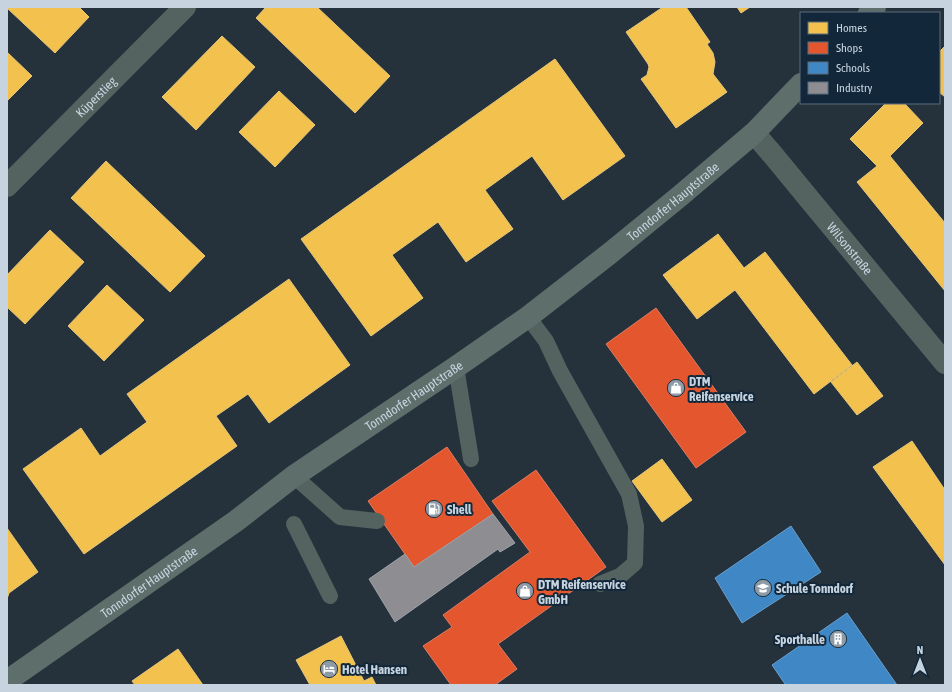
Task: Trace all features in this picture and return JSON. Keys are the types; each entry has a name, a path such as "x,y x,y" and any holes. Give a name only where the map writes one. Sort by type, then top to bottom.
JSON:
{"main road":[{"name":"Tonndorfer Hauptstraße","path":"7,681 236,521 294,476 456,367 528,316 609,254 754,134 800,85"}],"street":[{"name":"Küperstieg","path":"7,186 185,7"},
{"name":"Wilsonstraße","path":"754,134 945,363"}],"lane":[{"path":"528,316 546,341 560,371 629,494 636,526 635,563 620,576 600,584"},
{"path":"456,367 471,459"},
{"path":"294,476 340,517 377,521"},
{"path":"294,524 330,596"}],"building: Homes":[{"path":"7,7 79,7 89,17 55,53"},
{"path":"266,7 317,7 390,76 355,113 256,18"},
{"path":"663,7 686,7 710,42 707,44 713,53 715,62 713,74 727,92 676,128 641,79 647,75 649,67 626,32"},
{"path":"737,7 750,7 741,13"},
{"path":"222,36 255,67 196,130 162,97"},
{"path":"945,46 945,97 940,93 940,51"},
{"path":"7,52 32,76 7,101"},
{"path":"555,59 625,156 563,200 532,156 485,190 513,229 466,262 438,222 392,255 423,298 371,336 301,239"},
{"path":"279,91 315,125 275,167 239,132"},
{"path":"885,104 905,104 923,123 890,156 945,223 945,291 857,182 877,166 850,139"},
{"path":"106,161 205,256 170,292 71,198"},
{"path":"50,230 84,262 25,324 7,307 7,275"},
{"path":"718,234 744,268 765,252 852,365 814,394 735,290 697,319 663,275"},
{"path":"289,279 350,365 269,423 248,394 216,416 237,446 84,554 23,469 81,428 100,456 147,422 127,394"},
{"path":"107,285 144,320 104,361 68,326"},
{"path":"857,362 883,396 857,415 831,382"},
{"path":"912,441 945,490 945,565 873,467"},
{"path":"662,459 692,500 662,522 632,481"},
{"path":"7,528 38,572 9,593 7,599"},
{"name":"Hotel Hansen","path":"341,636 364,681 372,677 376,685 310,685 296,660"},
{"path":"178,649 203,685 135,685 132,681"}],"building: Shops":[{"name":"DTM Reifenservice","path":"656,308 746,432 696,468 606,344"},
{"path":"447,447 493,514 414,567 368,501"},
{"name":"DTM Reifenservice GmbH","path":"536,470 606,567 498,644 517,669 495,685 451,685 423,646 452,627 443,615 530,552 492,501"}],"building: Schools":[{"path":"791,526 821,572 742,623 715,578"},
{"name":"Sporthalle","path":"847,613 897,685 784,685 785,684 772,665"}],"building: Industry":[{"path":"493,514 515,543 500,552 498,549 395,622 369,579 405,554 414,567"}],"place":[{"name":"DTM Reifenservice","path":"676,388"},
{"name":"Shell","path":"434,509"},
{"name":"Schule Tonndorf","path":"763,588"},
{"name":"DTM Reifenservice GmbH","path":"525,591"},
{"name":"Sporthalle","path":"838,639"},
{"name":"Hotel Hansen","path":"329,669"}]}
